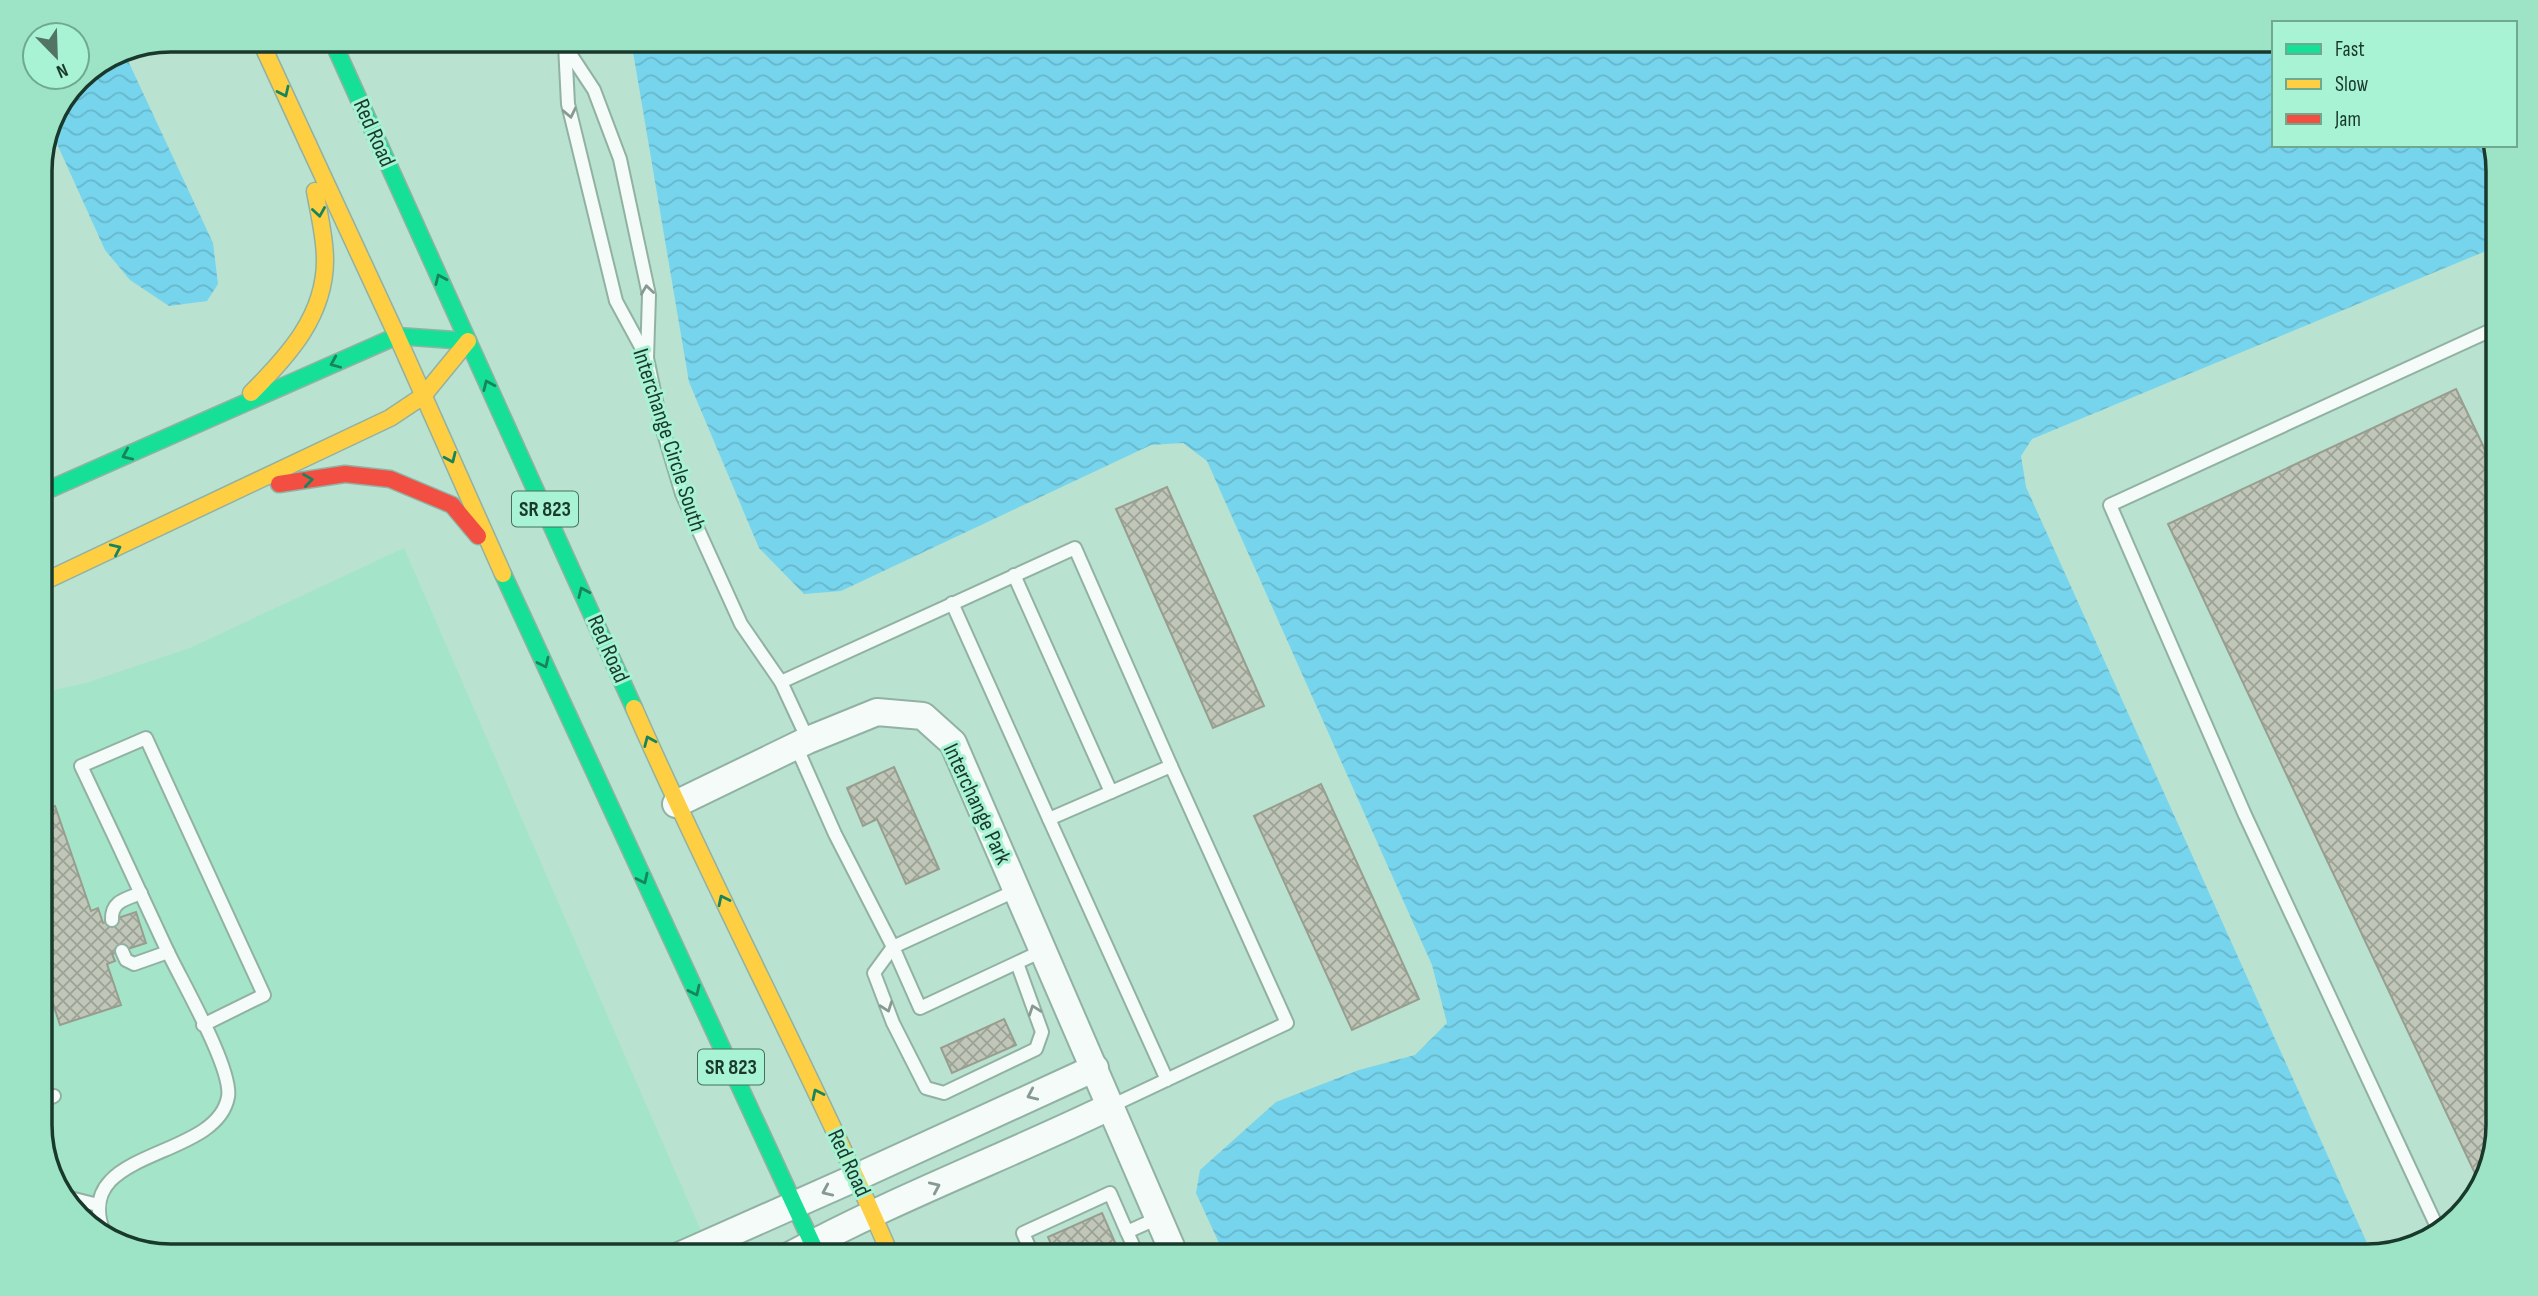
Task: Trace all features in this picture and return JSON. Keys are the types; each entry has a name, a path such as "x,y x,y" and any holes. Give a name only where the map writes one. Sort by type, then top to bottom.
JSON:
{"main road":[{"name":"SR 823","path":"266,52 666,929 814,1244"},
{"name":"Red Road","path":"337,52 676,804 857,1177 886,1244"},
{"path":"238,405 272,373 290,351 318,307 325,263 308,144"},
{"path":"53,488 397,336 468,341"},
{"path":"53,578 390,418 423,396 468,341"},
{"path":"240,489 345,474 390,479 452,505 495,557"}],"street":[{"name":"Interchange Park","path":"676,804 802,743 877,712 923,716 953,743 1170,1244"},
{"path":"707,1244 1095,1068"},
{"path":"824,1244 873,1214 1109,1107"}],"lane":[{"name":"Interchange Circle South","path":"566,52 568,104 616,301 647,358 660,420 682,494 741,624 781,681 835,834 893,947 920,1008 1017,963"},
{"path":"572,52 594,90 620,159 649,295 647,358"},
{"path":"2435,1222 2245,815 2110,505 2485,333"},
{"path":"781,681 1075,548 1287,1023 1109,1107"},
{"path":"1014,575 1111,792"},
{"path":"953,603 1167,1080"},
{"path":"102,1220 98,1205 102,1190 116,1176 134,1163 201,1133 224,1111 228,1095 228,1081 203,1025 81,766 146,738 264,995 203,1025"},
{"path":"1049,819 1171,766"},
{"path":"1017,890 893,947 874,972 893,1023 926,1088 944,1093 1036,1049 1042,1032 1017,963 1042,951"},
{"path":"112,920 114,905 141,893"},
{"path":"122,951 127,960 134,964 168,952"},
{"path":"1028,1244 1023,1233 1110,1193 1132,1244"},
{"path":"80,1201 98,1205"},
{"path":"1127,1232 1158,1218"}],"shaded area":[{"path":"404,548 707,1244 172,1244 141,1239 119,1231 93,1214 82,1203 59,1163 53,1132 53,690 86,683 190,648"}],"water":[{"path":"633,52 2272,52 2272,147 2483,147 2485,251 2032,439 2021,456 2026,487 2367,1244 1219,1244 1196,1193 1200,1170 1276,1102 1359,1070 1415,1055 1447,1023 1432,965 1207,461 1183,443 1151,445 841,591 804,594 759,548 689,382"},
{"path":"128,61 213,243 218,284 207,301 169,306 130,280 105,250 57,143 65,119 77,99 85,91 91,91 93,82 112,68"}],"building":[{"path":"2456,389 2485,450 2486,1124 2481,1155 2475,1173 2168,524"},
{"path":"1167,487 1264,706 1213,728 1116,509"},
{"path":"894,767 939,869 906,884 877,819 863,826 847,788"},
{"path":"1321,784 1419,999 1352,1030 1254,816"},
{"path":"55,806 91,911 98,908 103,923 136,912 146,943 112,954 115,961 107,964 121,1005 60,1025 53,1004"},
{"path":"1004,1019 1016,1045 952,1073 941,1048"},
{"path":"1102,1213 1116,1244 1051,1244 1048,1237"}],"traffic: fast":[{"path":"337,52 634,708"},
{"path":"53,488 397,336 468,341"},
{"path":"503,574 812,1244"}],"traffic: slow":[{"path":"266,52 308,144"},
{"path":"308,144 503,574"},
{"path":"251,393 302,334 319,299 325,251 315,191"},
{"path":"53,577 390,418 423,396 468,341"},
{"path":"634,708 886,1244"}],"traffic: jam":[{"path":"279,484 345,474 390,479 452,505 478,536"}]}
